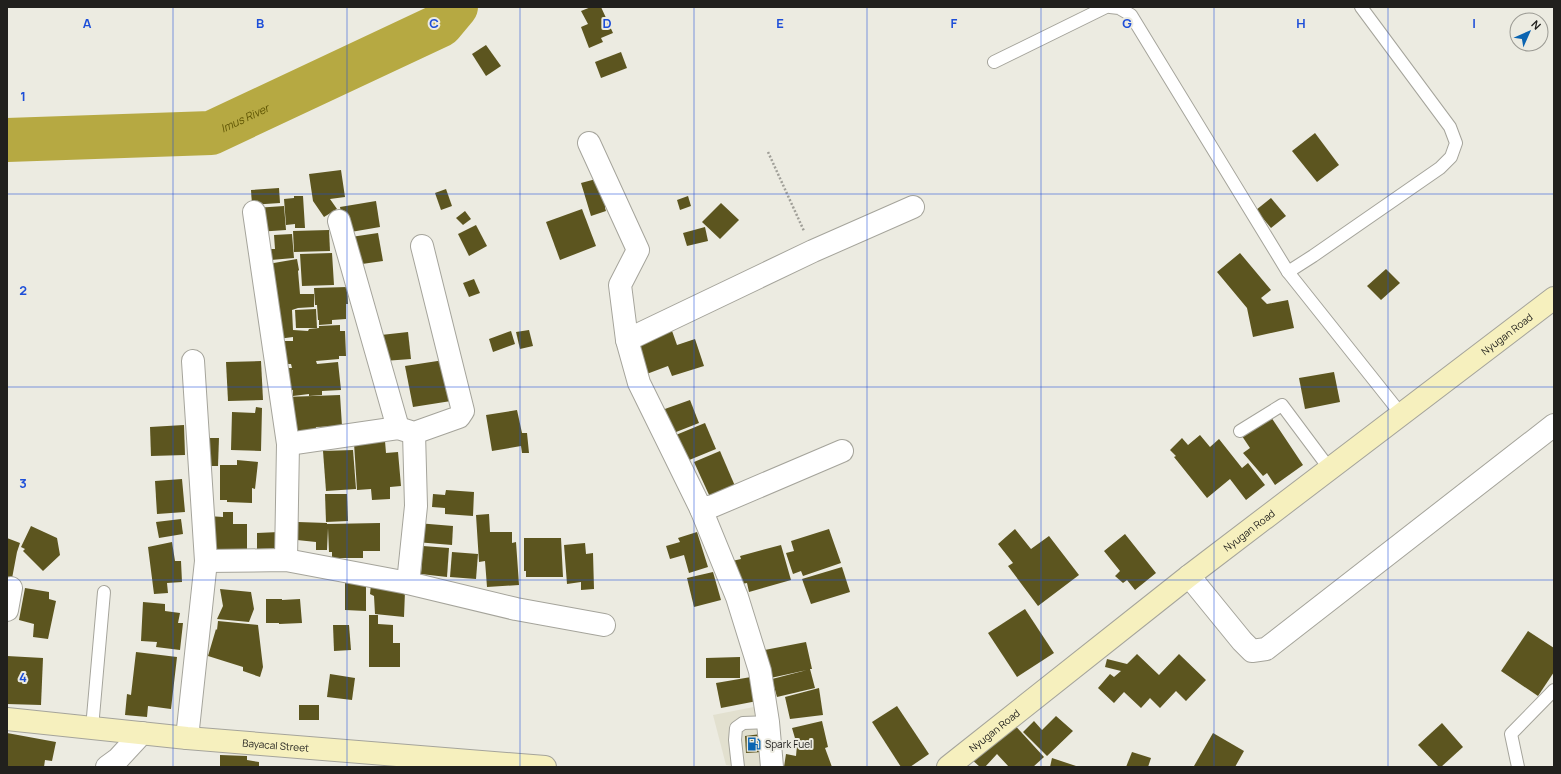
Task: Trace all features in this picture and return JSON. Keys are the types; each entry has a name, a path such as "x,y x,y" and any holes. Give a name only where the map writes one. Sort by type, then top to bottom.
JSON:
{"main road":[{"name":"Nyugan Road","path":"948,767 1189,576 1554,298"},
{"name":"Bayacal Street","path":"7,719 142,734 545,767"}],"street":[{"path":"589,143 638,250 620,285 627,340 639,383 702,509 737,597 760,671 768,722 772,767"},
{"path":"627,340 813,251 913,207"},
{"path":"254,212 288,444 286,560"},
{"path":"338,221 406,430 416,506 408,583"},
{"path":"288,444 406,430 459,417 463,411 422,246"},
{"path":"187,738 206,561 193,361"},
{"path":"1189,576 1242,641 1252,651 1266,649 1554,425"},
{"path":"702,509 713,506 842,451"},
{"path":"206,561 286,560 408,583 516,609 604,625"},
{"path":"7,610 11,588"},
{"path":"107,767 118,759 142,734"}],"lane":[{"path":"994,62 1106,7"},
{"path":"1110,7 1119,8 1131,15 1288,272 1401,414"},
{"path":"1288,272 1440,168 1451,157 1456,144 1450,127 1361,7"},
{"path":"1240,431 1282,405 1329,468"},
{"path":"92,728 104,592"},
{"path":"1518,767 1511,734 1554,690"},
{"path":"738,767 735,740 736,728 743,723 768,722"}],"path":[{"path":"768,152 813,251"}],"shaded area":[{"path":"769,704 775,767 740,767 726,765 713,715"}],"building":[{"path":"591,7 601,7 613,33 601,38 603,42 589,48 581,27 588,24 581,11"},
{"path":"486,45 501,66 486,76 472,54"},
{"path":"621,52 627,68 601,78 595,62"},
{"path":"1315,133 1339,165 1317,182 1292,151"},
{"path":"341,170 345,197 330,199 337,209 324,217 313,201 309,174"},
{"path":"596,179 607,193 606,211 591,216 581,183"},
{"path":"279,188 280,203 252,205 251,190"},
{"path":"446,189 452,206 441,210 435,193"},
{"path":"294,196 303,196 305,228 295,228 295,224 286,225 284,199 294,198"},
{"path":"688,196 691,206 680,210 677,200"},
{"path":"1271,198 1286,216 1271,228 1256,210"},
{"path":"376,201 380,227 345,233 340,207"},
{"path":"721,203 739,220 720,239 702,222"},
{"path":"284,206 286,230 257,232 255,208"},
{"path":"582,209 596,246 560,260 546,222"},
{"path":"465,211 471,219 463,225 456,218"},
{"path":"476,225 487,246 469,256 458,234"},
{"path":"705,227 708,241 687,246 683,233"},
{"path":"329,230 330,251 294,252 293,231"},
{"path":"378,233 383,261 355,265 351,237"},
{"path":"292,234 294,258 259,261 259,249 275,249 274,235"},
{"path":"332,253 334,285 302,286 300,254"},
{"path":"1240,253 1271,290 1261,298 1267,304 1288,300 1294,328 1253,337 1247,308 1217,272"},
{"path":"297,259 300,294 314,294 314,307 292,310 293,330 308,331 309,329 319,328 319,326 340,325 340,331 345,331 346,356 339,356 339,359 316,361 317,364 338,362 341,390 322,391 322,395 309,396 309,394 293,396 293,390 284,391 283,368 292,368 291,364 284,364 284,341 293,341 293,337 278,339 268,264"},
{"path":"1386,269 1400,283 1381,300 1367,286"},
{"path":"474,279 480,293 469,297 463,283"},
{"path":"347,287 348,304 346,304 346,319 332,320 332,324 319,325 317,305 315,305 314,288"},
{"path":"316,309 317,328 296,328 295,310"},
{"path":"671,328 677,345 695,339 704,366 672,376 668,366 644,375 631,343"},
{"path":"529,330 533,346 520,349 516,332"},
{"path":"511,331 515,344 493,352 489,339"},
{"path":"408,332 411,359 384,361 381,335"},
{"path":"444,360 451,401 413,407 405,366"},
{"path":"261,361 263,400 228,401 226,362"},
{"path":"1334,372 1340,402 1305,409 1299,378"},
{"path":"340,395 342,426 316,427 317,439 288,440 286,397"},
{"path":"690,400 699,423 671,434 662,410"},
{"path":"256,407 262,408 261,451 231,450 232,412 255,413"},
{"path":"517,410 522,433 527,433 529,453 522,453 521,446 492,451 486,415"},
{"path":"1271,417 1303,465 1275,485 1267,473 1263,476 1243,453 1250,448 1242,436"},
{"path":"705,423 716,449 682,463 671,437"},
{"path":"184,425 185,455 151,456 150,427"},
{"path":"1200,435 1210,447 1219,439 1242,468 1248,463 1265,485 1246,500 1230,479 1207,498 1170,450 1182,438 1188,445"},
{"path":"206,438 219,438 218,466 206,466"},
{"path":"385,441 386,453 398,452 401,486 390,487 390,499 372,500 371,489 357,490 354,443"},
{"path":"353,450 356,489 326,491 323,451"},
{"path":"720,451 735,486 710,497 694,462"},
{"path":"237,460 258,462 255,489 252,488 252,503 227,502 227,500 220,500 220,465 237,465"},
{"path":"182,479 185,512 157,514 155,481"},
{"path":"446,490 474,492 473,516 445,514 445,508 432,507 433,494 445,495"},
{"path":"325,494 347,494 348,521 326,522"},
{"path":"223,512 233,512 233,524 247,524 247,550 206,550 208,516 223,517"},
{"path":"489,514 490,532 512,532 512,543 516,542 519,585 487,587 485,561 479,562 476,515"},
{"path":"181,519 183,534 159,538 156,522"},
{"path":"298,522 327,524 380,523 380,551 363,551 363,558 332,558 332,552 329,552 328,528 327,550 316,550 316,542 297,540"},
{"path":"417,523 453,526 452,545 416,542"},
{"path":"31,526 57,538 60,555 43,571 23,551 25,549 21,547"},
{"path":"829,529 841,563 803,576 801,571 793,574 786,553 794,551 791,541"},
{"path":"1015,529 1031,549 1049,536 1079,575 1038,606 1008,566 1013,563 998,544"},
{"path":"279,532 280,548 257,549 257,533"},
{"path":"697,532 708,567 689,573 684,555 670,559 666,546 680,542 678,538"},
{"path":"1125,534 1156,573 1135,590 1127,580 1123,583 1115,576 1120,571 1104,551"},
{"path":"7,538 20,543 10,589 7,588"},
{"path":"524,538 561,538 563,577 526,577 526,571 524,571"},
{"path":"172,542 175,561 181,561 182,582 167,583 168,593 154,594 148,547"},
{"path":"585,543 586,554 593,553 594,589 581,590 581,582 567,584 564,545"},
{"path":"781,545 791,580 749,592 747,583 737,585 732,561 741,559 740,556"},
{"path":"423,546 449,548 447,577 421,574"},
{"path":"452,552 478,554 476,579 450,577"},
{"path":"842,567 850,592 811,604 802,579"},
{"path":"713,572 721,600 694,607 687,578"},
{"path":"345,582 366,583 366,611 345,610"},
{"path":"371,584 405,591 404,617 375,614 374,596 370,594"},
{"path":"25,588 49,592 49,599 56,601 48,639 33,637 34,624 19,620"},
{"path":"220,589 251,592 254,609 249,622 217,619 223,606"},
{"path":"266,599 300,599 302,623 266,623"},
{"path":"143,602 165,604 165,611 180,613 178,623 183,623 180,650 156,647 157,642 141,641"},
{"path":"1025,609 1054,653 1017,677 988,633"},
{"path":"369,615 378,615 378,624 393,625 393,643 400,643 400,667 369,667"},
{"path":"218,621 258,625 263,667 260,677 243,671 243,667 208,656 216,629 217,630"},
{"path":"333,625 349,625 351,650 334,651"},
{"path":"1528,631 1554,648 1554,672 1538,696 1501,671"},
{"path":"806,642 812,669 810,669 815,688 777,697 772,679 807,670 766,679 760,651"},
{"path":"136,652 177,657 171,709 148,706 147,717 125,715 127,694 131,695"},
{"path":"1137,654 1159,675 1179,654 1206,680 1186,701 1176,691 1160,708 1150,698 1141,708 1124,692 1114,703 1098,688 1110,674 1114,677 1121,671 1105,667 1107,659 1127,664"},
{"path":"7,656 43,658 41,705 7,704"},
{"path":"740,657 740,678 706,678 706,658"},
{"path":"330,674 355,678 352,700 327,697"},
{"path":"751,677 757,701 721,708 716,683"},
{"path":"819,688 823,715 790,719 785,697"},
{"path":"299,705 319,705 319,720 299,720"},
{"path":"897,706 929,754 910,767 901,767 872,722"},
{"path":"1056,716 1073,731 1047,756 1023,732 1034,721 1042,730"},
{"path":"822,721 828,747 825,748 832,767 784,767 786,754 796,756 797,745 792,728"},
{"path":"1012,722 1044,757 1033,767 1009,767 997,754 985,767 980,767 970,758"},
{"path":"1442,723 1463,747 1441,767 1439,767 1418,745"},
{"path":"7,733 56,742 52,761 45,760 44,767 7,767"},
{"path":"1213,733 1244,751 1235,767 1194,766"},
{"name":"Spark Fuel","path":"761,734 763,752 746,753 745,736"},
{"path":"1132,752 1151,758 1148,767 1126,767"},
{"path":"220,755 247,756 247,760 259,762 259,767 220,767"},
{"path":"1052,758 1079,767 1050,767"}],"waterway":[{"name":"Imus River","path":"7,140 211,133 441,25 456,7"}],"place":[{"name":"Spark Fuel","path":"754,744"}]}
